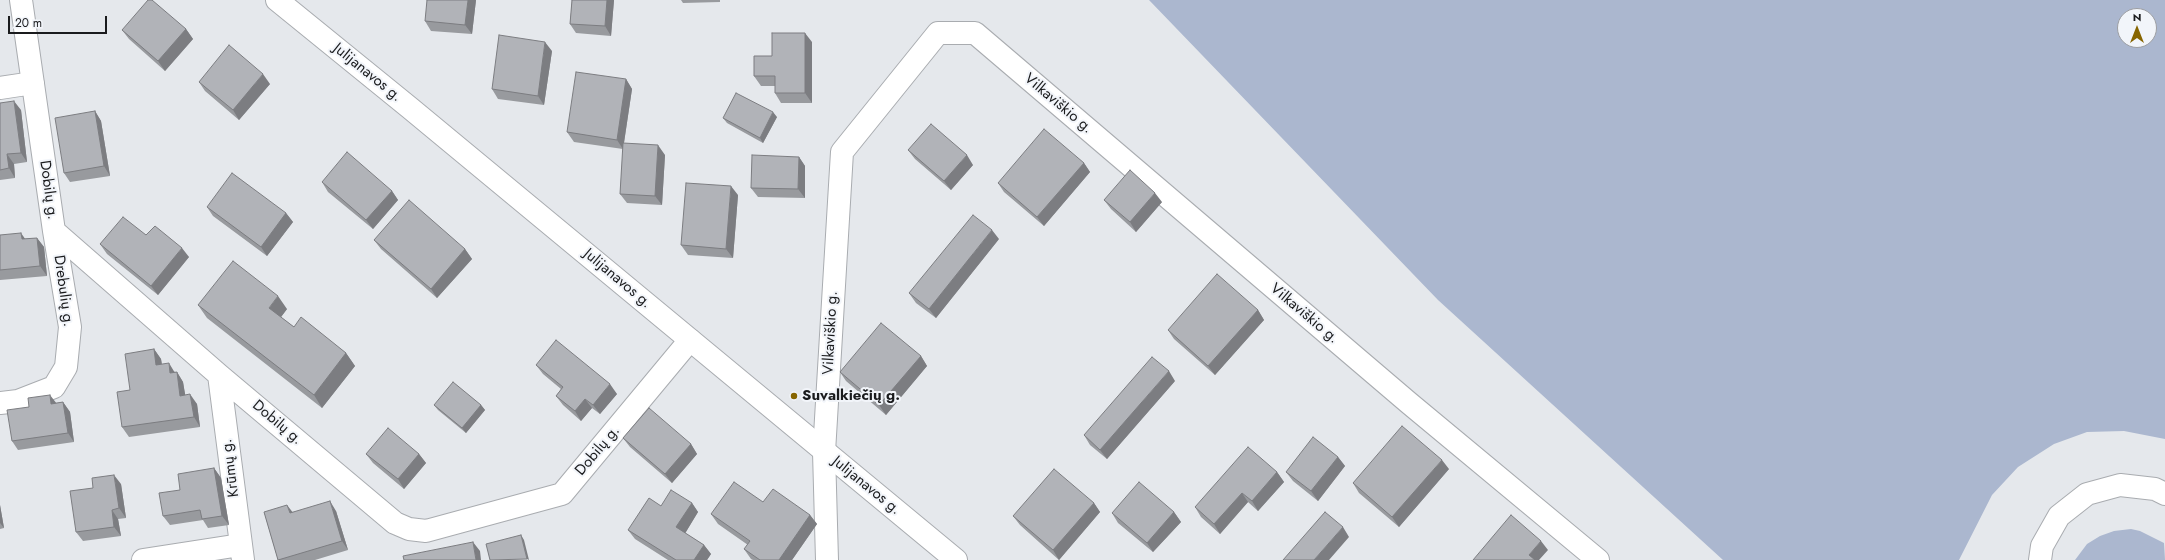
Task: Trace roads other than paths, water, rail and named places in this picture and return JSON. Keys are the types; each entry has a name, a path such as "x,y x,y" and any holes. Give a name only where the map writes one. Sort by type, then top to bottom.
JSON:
{"street":[{"name":"Dobilų g.","path":"21,0 54,231 220,375 395,523 409,529 426,530 562,494 690,340"},
{"name":"Julijanavos g.","path":"277,0 410,108 956,560"},
{"name":"Vilkaviškio g.","path":"827,560 824,452 842,152 938,33 975,33 1409,403 1598,560"},
{"path":"0,88 33,83"},
{"name":"Drebulių g.","path":"0,403 18,401 54,387 66,367 70,327 54,231"},
{"name":"Krūmų g.","path":"220,375 241,552"},
{"path":"2040,560 2042,546 2059,516 2086,494 2120,485 2155,489 2165,494"},
{"path":"143,560 241,552"}],"place":[{"name":"Suvalkiečių g.","path":"794,396"}]}
